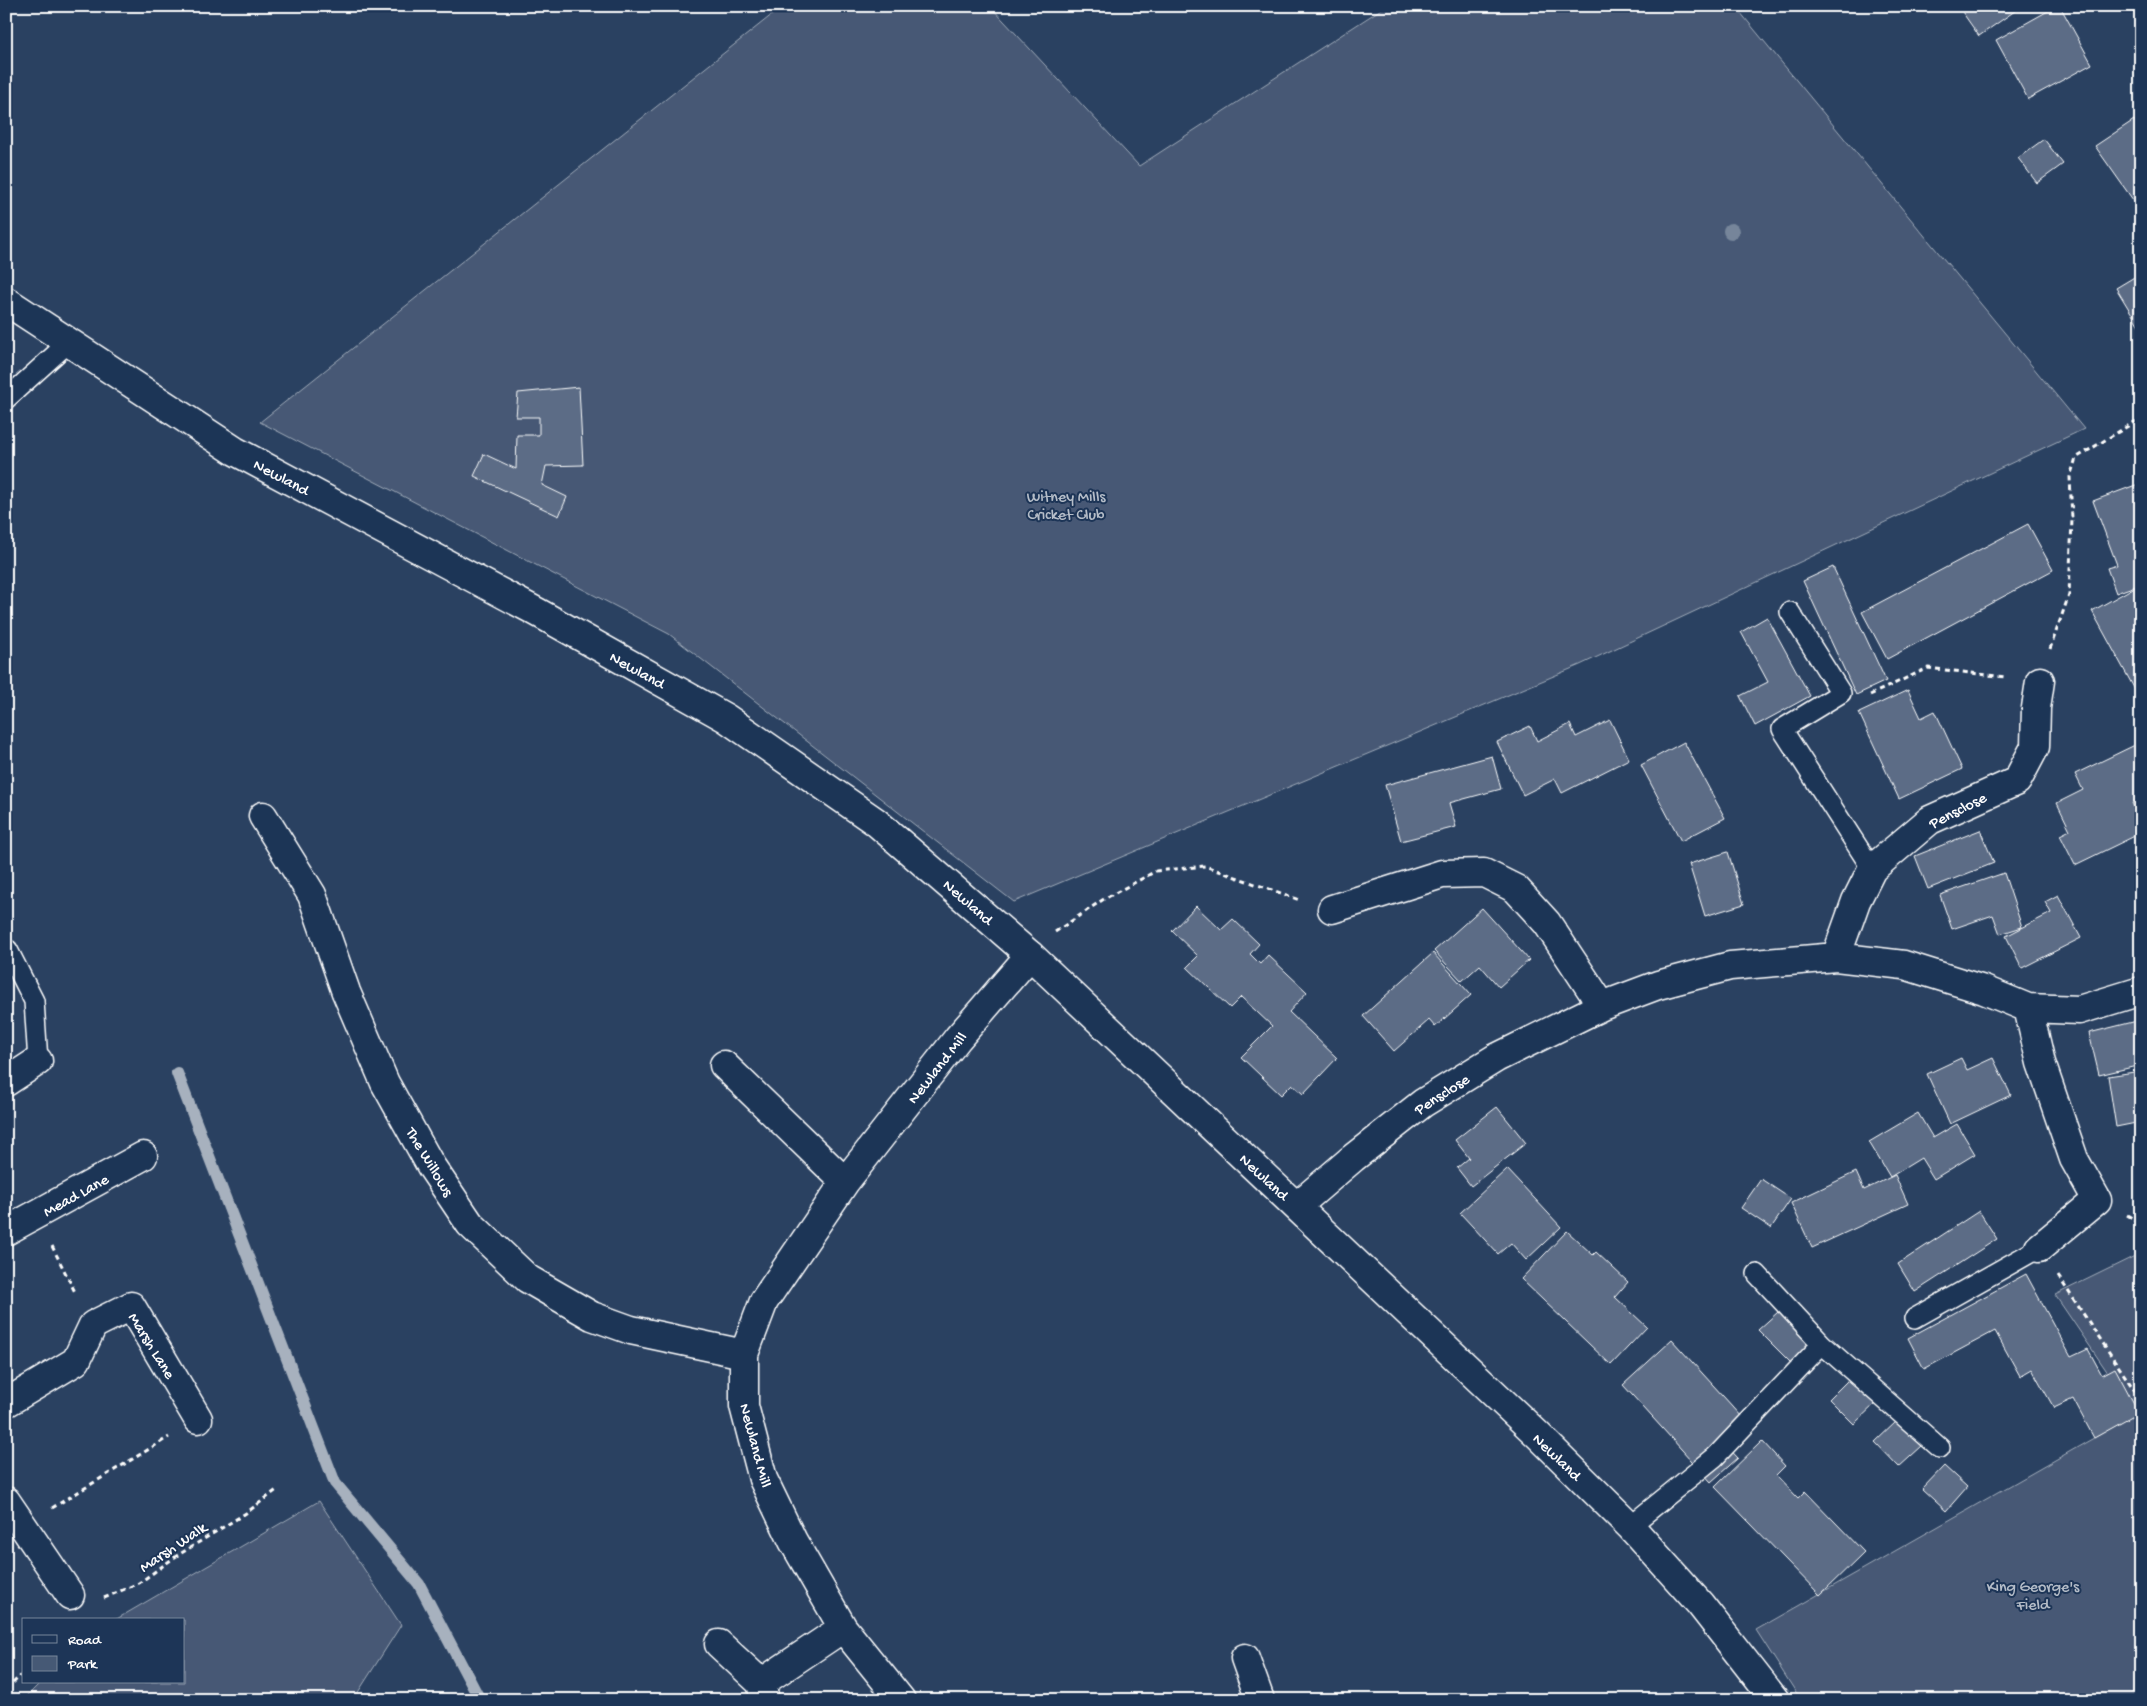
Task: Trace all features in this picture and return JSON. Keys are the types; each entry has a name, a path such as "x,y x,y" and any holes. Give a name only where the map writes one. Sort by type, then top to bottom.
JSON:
{"street":[{"name":"Newland","path":"6,301 235,451 528,608 726,718 876,822 1030,955 1297,1206 1630,1526 1700,1604 1775,1700"},
{"name":"Pensclose","path":"1836,957 1856,901 1872,869 1930,820 2017,781 2035,747 2036,708 2040,681"},
{"name":"The Willows","path":"263,816 312,895 346,992 385,1083 431,1166 470,1224 528,1279 592,1316 631,1330 744,1354"},
{"path":"1332,909 1442,874 1484,873 1516,889 1547,924 1602,1006"},
{"name":"Newland Mill","path":"901,1700 843,1628 793,1541 763,1480 744,1406 744,1354 764,1301 845,1182 958,1038 1030,955"},
{"name":"Pensclose","path":"1297,1206 1353,1158 1423,1103 1496,1058 1602,1006 1658,985 1730,966 1836,957 1904,965 1984,990 2028,1008 2079,1010 2141,991"},
{"path":"2028,1008 2041,1063 2074,1159 2097,1200 2039,1248"},
{"path":"6,1082 38,1061"},
{"path":"724,1065 845,1182"},
{"name":"Mead Lane","path":"6,1231 143,1156"},
{"name":"Marsh Lane","path":"92,1326 132,1306 198,1419"},
{"path":"6,1402 76,1361 92,1326"},
{"path":"6,1501 70,1595"},
{"path":"719,1644 763,1691 843,1628"},
{"path":"1245,1658 1260,1700"}],"lane":[{"path":"6,399 68,343"},
{"path":"1790,612 1840,693 1782,729 1872,869"},
{"path":"8,950 34,1001 38,1061"},
{"path":"1915,1318 2039,1248"},
{"path":"1757,1274 1822,1344 1940,1448"},
{"path":"1630,1526 1715,1457 1822,1344"}],"path":[{"path":"1840,693 1853,703 1928,668 2040,681 2070,595 2072,519 2070,477 2076,458 2141,418"},
{"path":"1030,955 1057,929 1104,899 1156,871 1205,866 1287,897 1332,909"},
{"path":"36,1215 92,1326"},
{"path":"2039,1248 2135,1391"},
{"path":"48,1510 198,1419"},
{"name":"Marsh Walk","path":"97,1601 140,1583 175,1557 246,1514 278,1489"},
{"path":"6,1689 22,1675"}],"green space":[{"name":"Witney Mills Cricket Club","path":"783,6 990,6 1139,166 1386,6 1735,6 2084,429 1580,665 1014,902 669,634 260,422"},
{"name":"King George's Field","path":"2141,1253 2141,1700 1801,1700 1756,1630 2136,1414 2055,1295"},
{"path":"319,1501 401,1625 355,1697 362,1700 23,1700 39,1684 185,1684 185,1618 118,1618"}],"building":[{"path":"1958,6 2022,6 1979,36"},
{"path":"2060,6 2092,64 2028,99 1996,40"},
{"path":"2134,120 2141,129 2141,205 2138,207 2095,146"},
{"path":"2044,139 2063,164 2037,183 2018,158"},
{"path":"2141,273 2141,329 2116,288"},
{"path":"579,387 583,465 546,466 542,485 567,497 559,516 474,476 484,454 516,469 517,435 539,435 539,417 516,417 518,393"},
{"path":"2141,483 2141,584 2116,593 2107,568 2117,565 2093,501"},
{"path":"2028,524 2053,570 1887,659 1862,612"},
{"path":"1833,567 1886,681 1856,695 1803,581"},
{"path":"2135,587 2141,597 2141,696 2139,697 2092,611"},
{"path":"1767,617 1810,696 1755,726 1740,696 1768,682 1741,632"},
{"path":"1908,690 1921,718 1935,711 1962,769 1899,799 1859,713"},
{"path":"1610,720 1629,759 1562,793 1555,779 1523,795 1497,742 1530,726 1537,741 1570,724 1576,737"},
{"path":"1684,742 1725,818 1681,841 1641,765"},
{"path":"2135,745 2141,756 2141,799 2132,803 2141,821 2141,833 2075,865 2060,835 2070,830 2057,803 2083,790 2075,774"},
{"path":"1492,756 1501,789 1449,803 1456,827 1401,841 1385,785"},
{"path":"1980,830 1994,863 1928,889 1915,856"},
{"path":"1728,852 1744,904 1705,916 1689,864"},
{"path":"2004,873 2022,927 2000,934 1993,915 1952,929 1940,895"},
{"path":"2058,895 2081,938 2022,968 2006,936 2051,913 2045,902"},
{"path":"1196,906 1221,930 1233,919 1259,944 1250,954 1260,964 1268,955 1307,992 1289,1012 1337,1058 1303,1094 1292,1084 1281,1095 1241,1057 1272,1026 1241,997 1230,1008 1187,967 1198,956 1172,931"},
{"path":"1482,908 1529,960 1499,987 1480,965 1462,981 1434,951"},
{"path":"1433,953 1471,995 1435,1027 1429,1020 1394,1051 1363,1016"},
{"path":"2141,1020 2141,1065 2099,1075 2089,1033"},
{"path":"1961,1058 1967,1070 1993,1058 2011,1095 1950,1124 1927,1074"},
{"path":"2141,1071 2141,1122 2116,1127 2108,1076"},
{"path":"1497,1107 1526,1143 1471,1186 1457,1168 1469,1158 1455,1140"},
{"path":"1918,1113 1933,1138 1957,1124 1975,1154 1934,1179 1921,1158 1890,1177 1869,1142"},
{"path":"1507,1169 1561,1227 1526,1260 1511,1243 1498,1254 1460,1213"},
{"path":"1856,1172 1864,1190 1895,1175 1908,1204 1812,1248 1791,1203"},
{"path":"1761,1179 1791,1199 1771,1228 1741,1208"},
{"path":"1979,1211 1997,1239 1915,1292 1898,1264"},
{"path":"1567,1231 1593,1255 1596,1252 1628,1282 1615,1297 1647,1327 1611,1365 1521,1279"},
{"path":"2026,1274 2071,1357 2088,1349 2102,1375 2115,1368 2139,1413 2094,1438 2073,1399 2054,1408 2032,1369 2020,1376 1995,1331 1924,1369 1908,1338"},
{"path":"1778,1312 1815,1349 1796,1368 1758,1330"},
{"path":"1672,1340 1743,1418 1720,1439 1738,1458 1711,1482 1623,1385"},
{"path":"1851,1377 1877,1402 1854,1424 1829,1399"},
{"path":"1898,1420 1922,1446 1899,1467 1875,1442"},
{"path":"1762,1441 1785,1466 1776,1475 1798,1498 1805,1491 1864,1552 1820,1595 1715,1487"},
{"path":"1944,1466 1967,1487 1946,1511 1922,1489"}],"waterway":[{"path":"177,1073 335,1483 419,1584 480,1700"}]}
